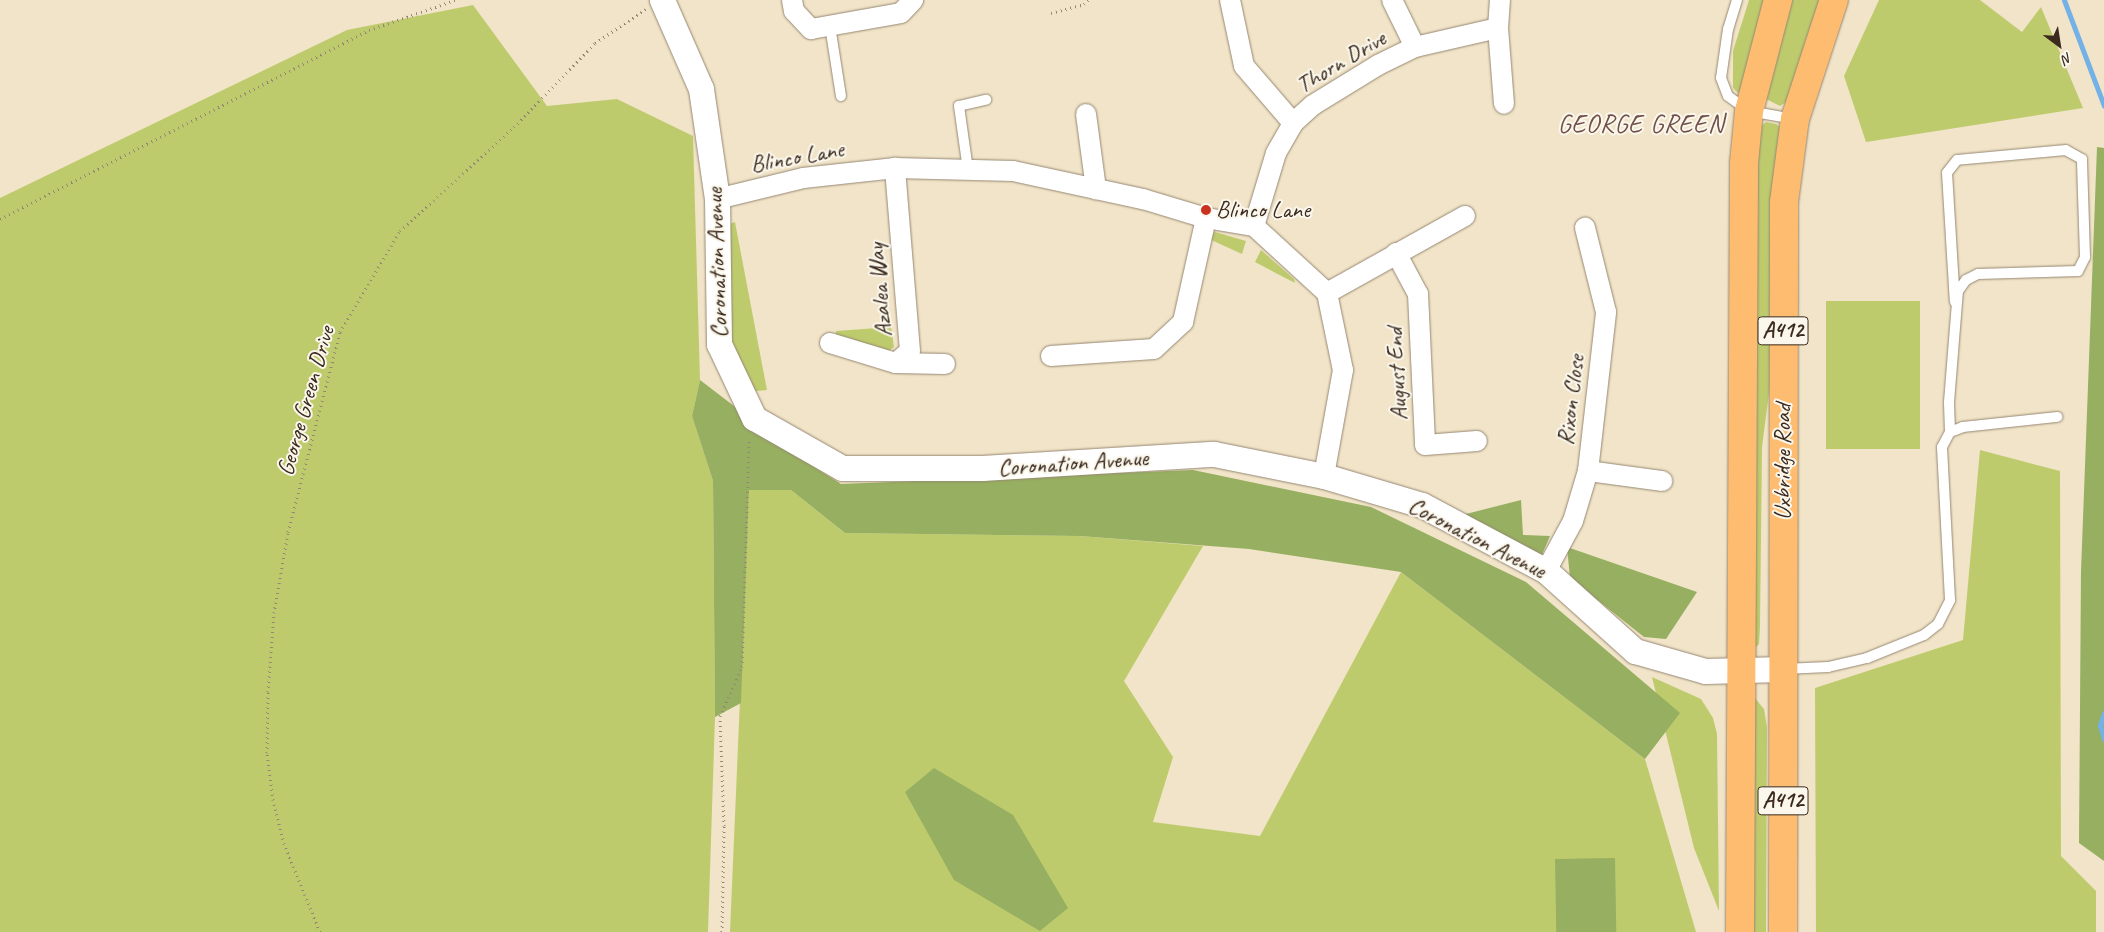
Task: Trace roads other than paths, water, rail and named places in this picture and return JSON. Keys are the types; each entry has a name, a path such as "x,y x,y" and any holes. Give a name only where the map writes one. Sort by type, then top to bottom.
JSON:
{"main road":[{"name":"Uxbridge Road","path":"1740,932 1743,670 1742,288 1744,163 1749,111 1778,0"},
{"name":"Uxbridge Road","path":"1783,932 1784,202 1795,119 1834,0"}],"street":[{"path":"792,0 794,11 811,29 901,13 913,0"},
{"path":"1230,0 1244,66 1293,123"},
{"path":"1392,0 1415,48"},
{"path":"1500,0 1498,28 1504,104"},
{"name":"Coronation Avenue","path":"657,3 701,89 717,199 719,344 754,418 842,468 982,468 1214,454 1324,476 1422,505 1546,571 1635,651 1705,671 1783,669"},
{"name":"Thorn Drive","path":"1254,226 1276,153 1293,123 1313,105 1415,48 1498,28"},
{"path":"1086,114 1096,189"},
{"name":"Blinco Lane","path":"717,199 803,178 894,168 1013,171 1096,189 1206,218 1254,226"},
{"name":"Azalea Way","path":"830,343 896,363 910,351 894,168"},
{"path":"1327,293 1465,216"},
{"path":"1051,356 1154,349 1183,322 1206,218"},
{"path":"1254,226 1327,293 1343,370 1324,476"},
{"name":"Rixon Close","path":"1546,571 1573,521 1588,471 1606,312 1586,228"},
{"name":"August End","path":"1396,254 1418,294 1425,445 1477,441"},
{"path":"896,363 945,364"},
{"path":"1588,471 1662,481"}],"lane":[{"path":"1737,0 1728,29 1721,78 1728,96 1749,111 1795,119"},
{"path":"830,26 841,96"},
{"path":"968,170 960,106 986,100"},
{"path":"1783,669 1828,667 1867,658 1924,635 1938,624 1950,600 1942,447 1950,432 1955,302 1947,173 1957,160 2066,150 2082,159 2085,257 2078,271 1978,274 1966,280 1955,302"},
{"path":"1950,432 1963,427 2057,417"}],"waterway":[{"path":"2064,0 2104,106"},
{"path":"2104,713 2100,725 2104,739"}],"place":[{"name":"Blinco Lane","path":"1206,210"}],"district":[{"name":"GEORGE GREEN","path":"1641,124"}]}
